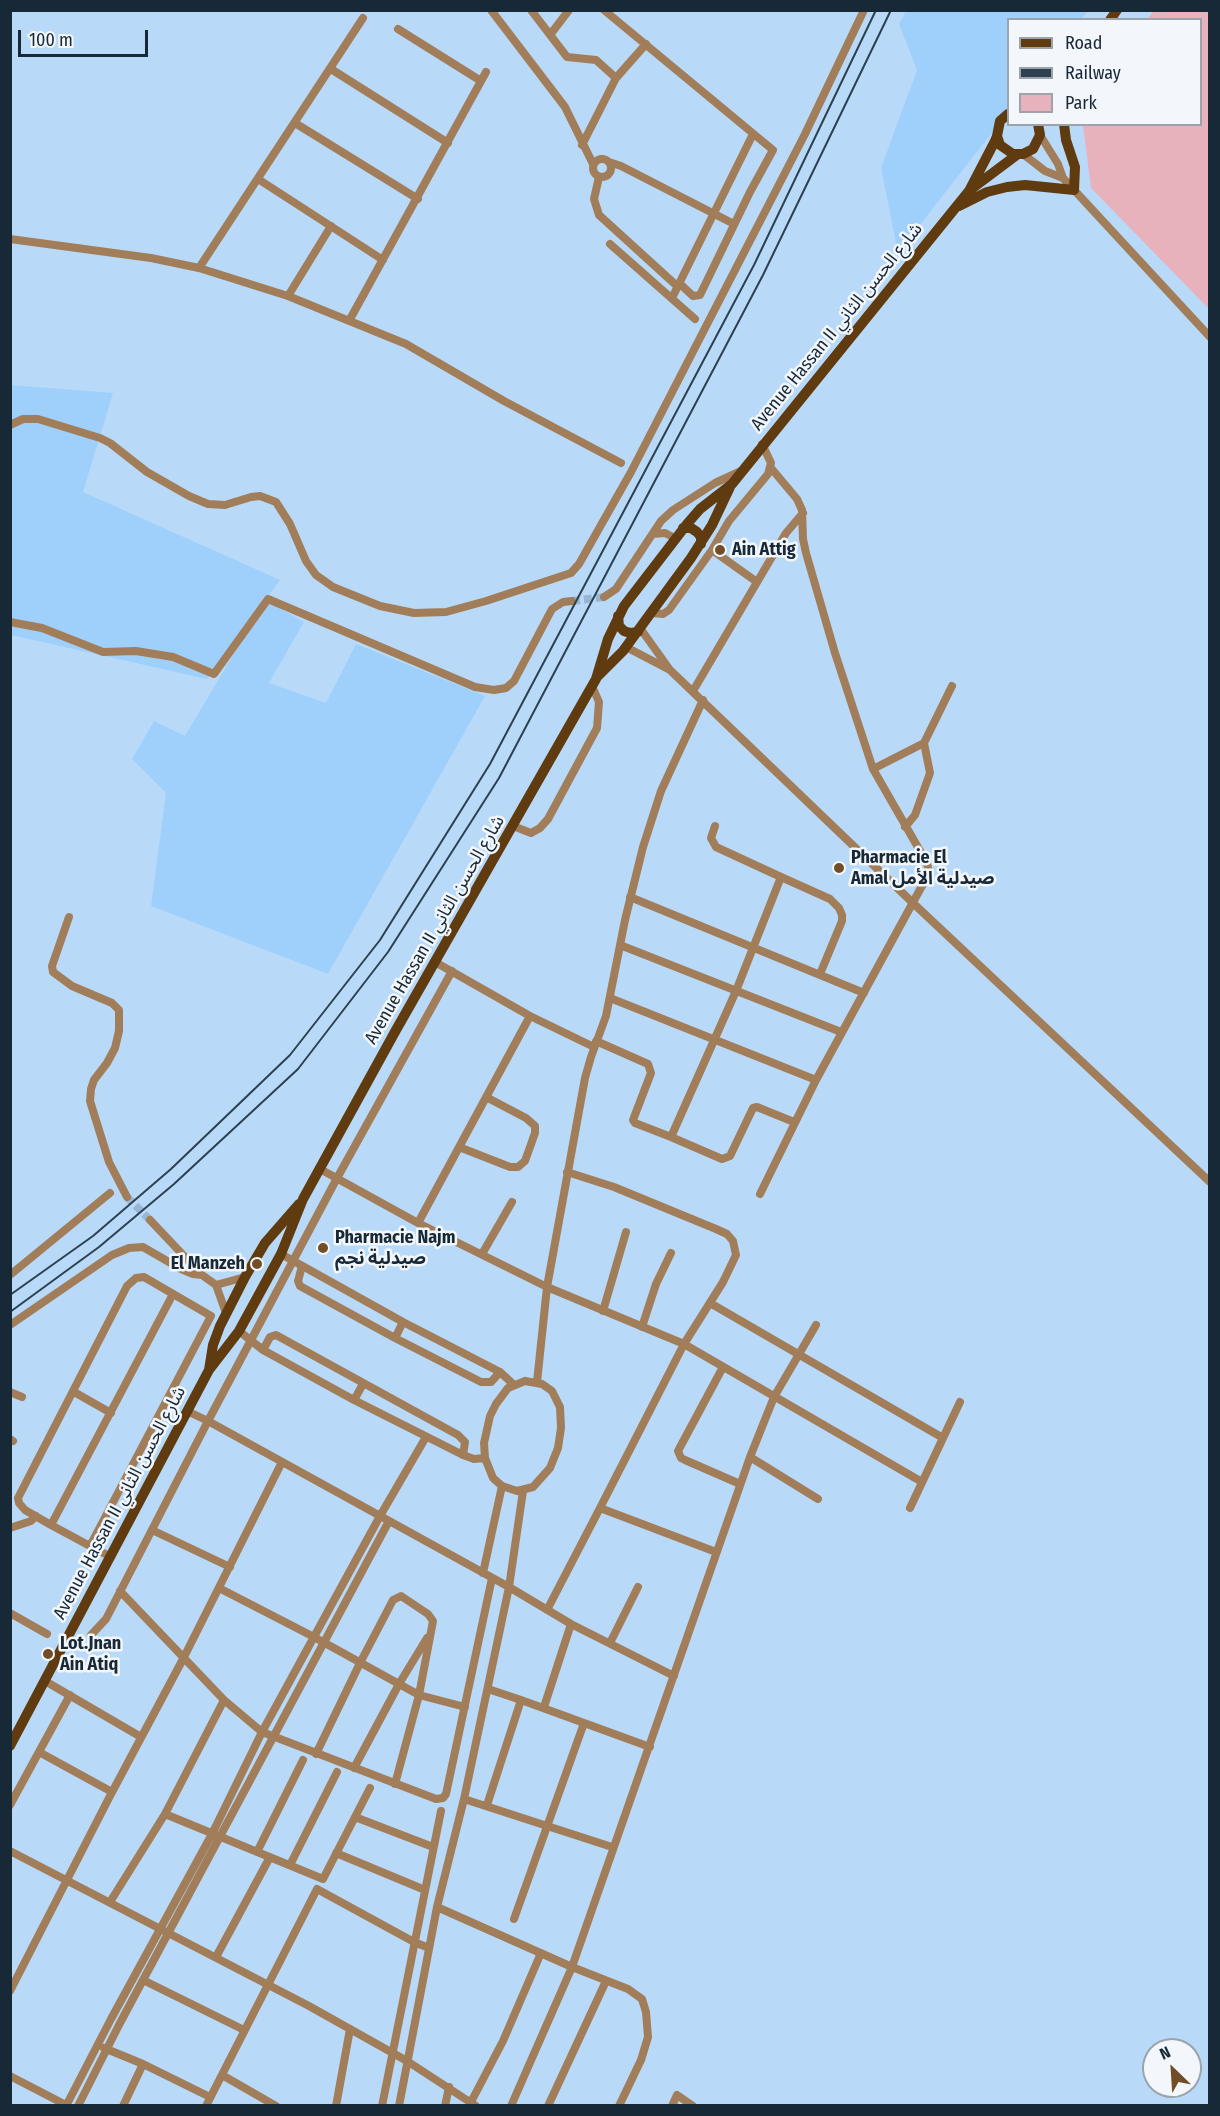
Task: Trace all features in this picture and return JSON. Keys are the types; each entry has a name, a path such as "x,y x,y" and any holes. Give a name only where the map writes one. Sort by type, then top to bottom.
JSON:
{"main road":[{"name":"Avenue Hassan II شارع الحسن الثاني","path":"594,682 626,647 701,544 732,484 762,444 969,191 995,141 1000,121 1007,115"},
{"path":"954,209 976,196 1006,187 1025,185 1074,190 1076,173 1064,126"},
{"name":"Avenue Hassan II شارع الحسن الثاني","path":"969,191 1021,154 1033,149 1039,129"},
{"path":"997,136 1004,149 1021,154"},
{"name":"Avenue Hassan II شارع الحسن الثاني","path":"10,1746 209,1371 239,1331 281,1254 303,1199 594,682 618,616 683,528 700,509 732,484"},
{"path":"683,528 691,528 697,532 701,544"},
{"path":"618,616 621,628 627,633 639,630"},
{"name":"Avenue Hassan II شارع الحسن الثاني","path":"209,1371 213,1345 226,1313 245,1277 264,1244 303,1199"},
{"path":"264,1244 275,1246 281,1254"},
{"path":"226,1313 230,1326 239,1331"}],"street":[{"path":"491,10 565,107 593,164 592,171 599,177"},
{"path":"531,10 567,57 596,60 616,78"},
{"path":"550,34 566,14 555,10"},
{"path":"599,177 594,199 599,215 693,296 700,295 773,150 604,10"},
{"path":"10,425 23,419 38,419 100,438 110,443 147,472 208,504 225,505 260,496 276,502 290,524 306,561 316,575 333,587 380,606 414,613 446,612 486,602 571,573 579,564 631,472 805,134 864,10"},
{"path":"198,268 363,18"},
{"path":"398,29 481,81"},
{"path":"582,145 616,78 646,44"},
{"path":"331,69 448,143"},
{"path":"349,321 486,72"},
{"path":"295,123 418,199"},
{"path":"1039,129 1063,178 1209,337"},
{"path":"672,298 753,134"},
{"path":"1021,154 1045,171 1063,178"},
{"path":"593,164 601,159 621,166 734,224"},
{"path":"599,177 608,175 611,169 609,162"},
{"path":"258,179 383,260"},
{"path":"288,296 331,226"},
{"path":"10,239 151,258 198,268 288,296 421,351 504,401 621,463"},
{"path":"610,244 695,319"},
{"path":"760,1194 841,1032 914,904 929,873 927,863 873,770 806,553 803,539 803,513 797,499 771,468 762,444"},
{"path":"652,613 663,614 669,610 712,550 729,521 771,468"},
{"path":"603,597 616,589 661,521 673,510 715,483 742,471"},
{"path":"693,691 786,533 803,513"},
{"path":"653,534 664,533 675,538"},
{"path":"712,550 757,582"},
{"path":"10,622 42,628 103,652 136,651 173,657 213,674 268,598 475,687 494,690 506,687 514,681 552,609 563,602 572,601"},
{"path":"639,630 670,670 1209,1182"},
{"path":"626,647 670,670"},
{"path":"513,826 531,832 540,828 548,819 597,728 599,702 594,682"},
{"path":"873,770 924,743 952,686"},
{"path":"537,1382 547,1287 585,1078 595,1044 605,1023 630,897 643,847 661,791 703,700"},
{"path":"905,827 915,815 930,773 924,743"},
{"path":"715,826 711,838 716,848 830,899 840,908 842,921 820,974"},
{"path":"671,1137 736,991 781,877"},
{"path":"630,897 864,993"},
{"path":"69,917 52,966 53,972 72,986 112,1003 119,1010 119,1031 115,1048 94,1080 90,1101 109,1161 127,1197"},
{"path":"620,945 841,1032"},
{"path":"435,962 530,1016 648,1064 651,1073 633,1120 635,1123 722,1160 730,1156 753,1108 757,1107 794,1122"},
{"path":"91,1635 106,1619 336,1180 452,972"},
{"path":"610,998 816,1080"},
{"path":"418,1224 530,1016"},
{"path":"459,1147 510,1167 518,1167 525,1161 535,1133 535,1126 526,1118 486,1097"},
{"path":"320,1169 418,1224 547,1287 684,1344 922,1482"},
{"path":"547,1610 684,1344 736,1255 733,1242 727,1234 614,1186 567,1172"},
{"path":"10,1275 110,1193"},
{"path":"482,1254 512,1202"},
{"path":"150,1220 202,1275 216,1286 226,1313"},
{"path":"603,1311 626,1232"},
{"path":"10,1325 112,1255 129,1248 143,1247 181,1269 202,1275"},
{"path":"642,1327 656,1284 671,1253"},
{"path":"281,1254 403,1322 500,1372 513,1384"},
{"path":"302,1266 298,1281 300,1286 394,1338 481,1382 491,1382 500,1372"},
{"path":"90,1546 211,1316 144,1277 136,1278 129,1283 18,1498 22,1507 36,1516 51,1525 90,1546 111,1557"},
{"path":"216,1286 245,1277"},
{"path":"51,1525 173,1294"},
{"path":"710,1303 943,1438"},
{"path":"394,1338 403,1322"},
{"path":"511,2106 572,1967 612,1846 650,1747 750,1457 774,1397 816,1325"},
{"path":"239,1331 262,1350 354,1400 463,1455 474,1459 485,1458"},
{"path":"262,1350 270,1337 276,1335 463,1439 465,1446 463,1455"},
{"path":"723,1367 678,1451 681,1458 740,1484"},
{"path":"525,1381 537,1382 548,1387 558,1402 560,1438 550,1468 538,1483 523,1491 511,1490 502,1486 490,1472 485,1458 484,1443 490,1416 504,1392 513,1384 525,1381"},
{"path":"354,1400 363,1384"},
{"path":"10,1392 22,1397"},
{"path":"74,1392 111,1413"},
{"path":"910,1508 960,1402"},
{"path":"188,1411 509,1587 571,1624 674,1676"},
{"path":"10,2076 66,2105 143,1980 169,1933 217,1835 262,1732 380,1516 426,1437"},
{"path":"750,1457 818,1499"},
{"path":"11,1989 183,1659 282,1462"},
{"path":"483,1573 502,1486"},
{"path":"399,2106 437,1907 464,1799 509,1587 523,1491"},
{"path":"600,1508 716,1552"},
{"path":"10,1528 31,1521 36,1516"},
{"path":"78,2106 102,2047 160,1928 217,1835 272,1738 389,1521"},
{"path":"152,1530 230,1567"},
{"path":"120,1591 224,1700 262,1732 272,1738 436,1799 443,1798 446,1794 492,1578"},
{"path":"610,1643 638,1587"},
{"path":"219,1588 324,1642 419,1695 465,1707"},
{"path":"316,1754 393,1600 401,1596 428,1614 433,1621 419,1695 395,1784"},
{"path":"10,1613 48,1634"},
{"path":"544,1707 571,1624"},
{"path":"354,1768 399,1684 431,1631"},
{"path":"45,1681 141,1737"},
{"path":"488,1689 544,1707 650,1747"},
{"path":"10,1804 70,1695"},
{"path":"110,1902 165,1814 224,1700"},
{"path":"487,1805 521,1700"},
{"path":"514,1920 584,1724"},
{"path":"39,1752 112,1792"},
{"path":"257,1852 303,1760"},
{"path":"290,1865 337,1772"},
{"path":"165,1814 323,1879 370,1788"},
{"path":"464,1799 612,1846"},
{"path":"382,2106 441,1811"},
{"path":"355,1817 433,1847"},
{"path":"10,1851 268,1984 407,2061 474,2104 541,1953"},
{"path":"336,1853 425,1890"},
{"path":"216,1957 270,1857"},
{"path":"206,2106 316,1889 429,1948"},
{"path":"437,1907 572,1967 628,1989 642,1999 646,2012 648,2037 641,2060 619,2106"},
{"path":"143,1980 244,2030"},
{"path":"548,2106 606,1981"},
{"path":"336,2106 350,2029"},
{"path":"102,2047 210,2097"},
{"path":"123,2106 143,2064"},
{"path":"222,2075 276,2106"},
{"path":"446,2106 449,2087"},
{"path":"672,2106 677,2095 693,2106"}],"shaded area":[{"path":"906,11 1088,11 1082,18 1007,18 1007,113 898,253 881,168 917,70 899,24"},
{"path":"10,385 113,393 83,492 280,580 265,600 304,622 269,683 326,703 356,644 485,696 328,974 151,906 166,793 132,759 154,721 185,736 265,601 207,679 11,635"}],"green space":[{"path":"1154,11 1209,11 1209,309 1091,188 1083,126 1202,126 1202,18 1148,18"}],"tunnel":[{"path":"572,601 604,597"},
{"path":"127,1197 150,1220"}],"railway":[{"path":"10,1295 93,1236 171,1169 290,1055 380,940 490,764 754,265 876,10"},
{"path":"10,1312 99,1247 174,1184 298,1069 388,952 499,778 763,275 891,10"}],"place":[{"name":"Ain Attig","path":"720,550"},
{"name":"Pharmacie El Amal صيدلية الأمل","path":"839,868"},
{"name":"Pharmacie Najm صيدلية نجم","path":"323,1248"},
{"name":"El Manzeh","path":"257,1264"},
{"name":"Lot.Jnan Ain Atiq","path":"48,1654"}]}
